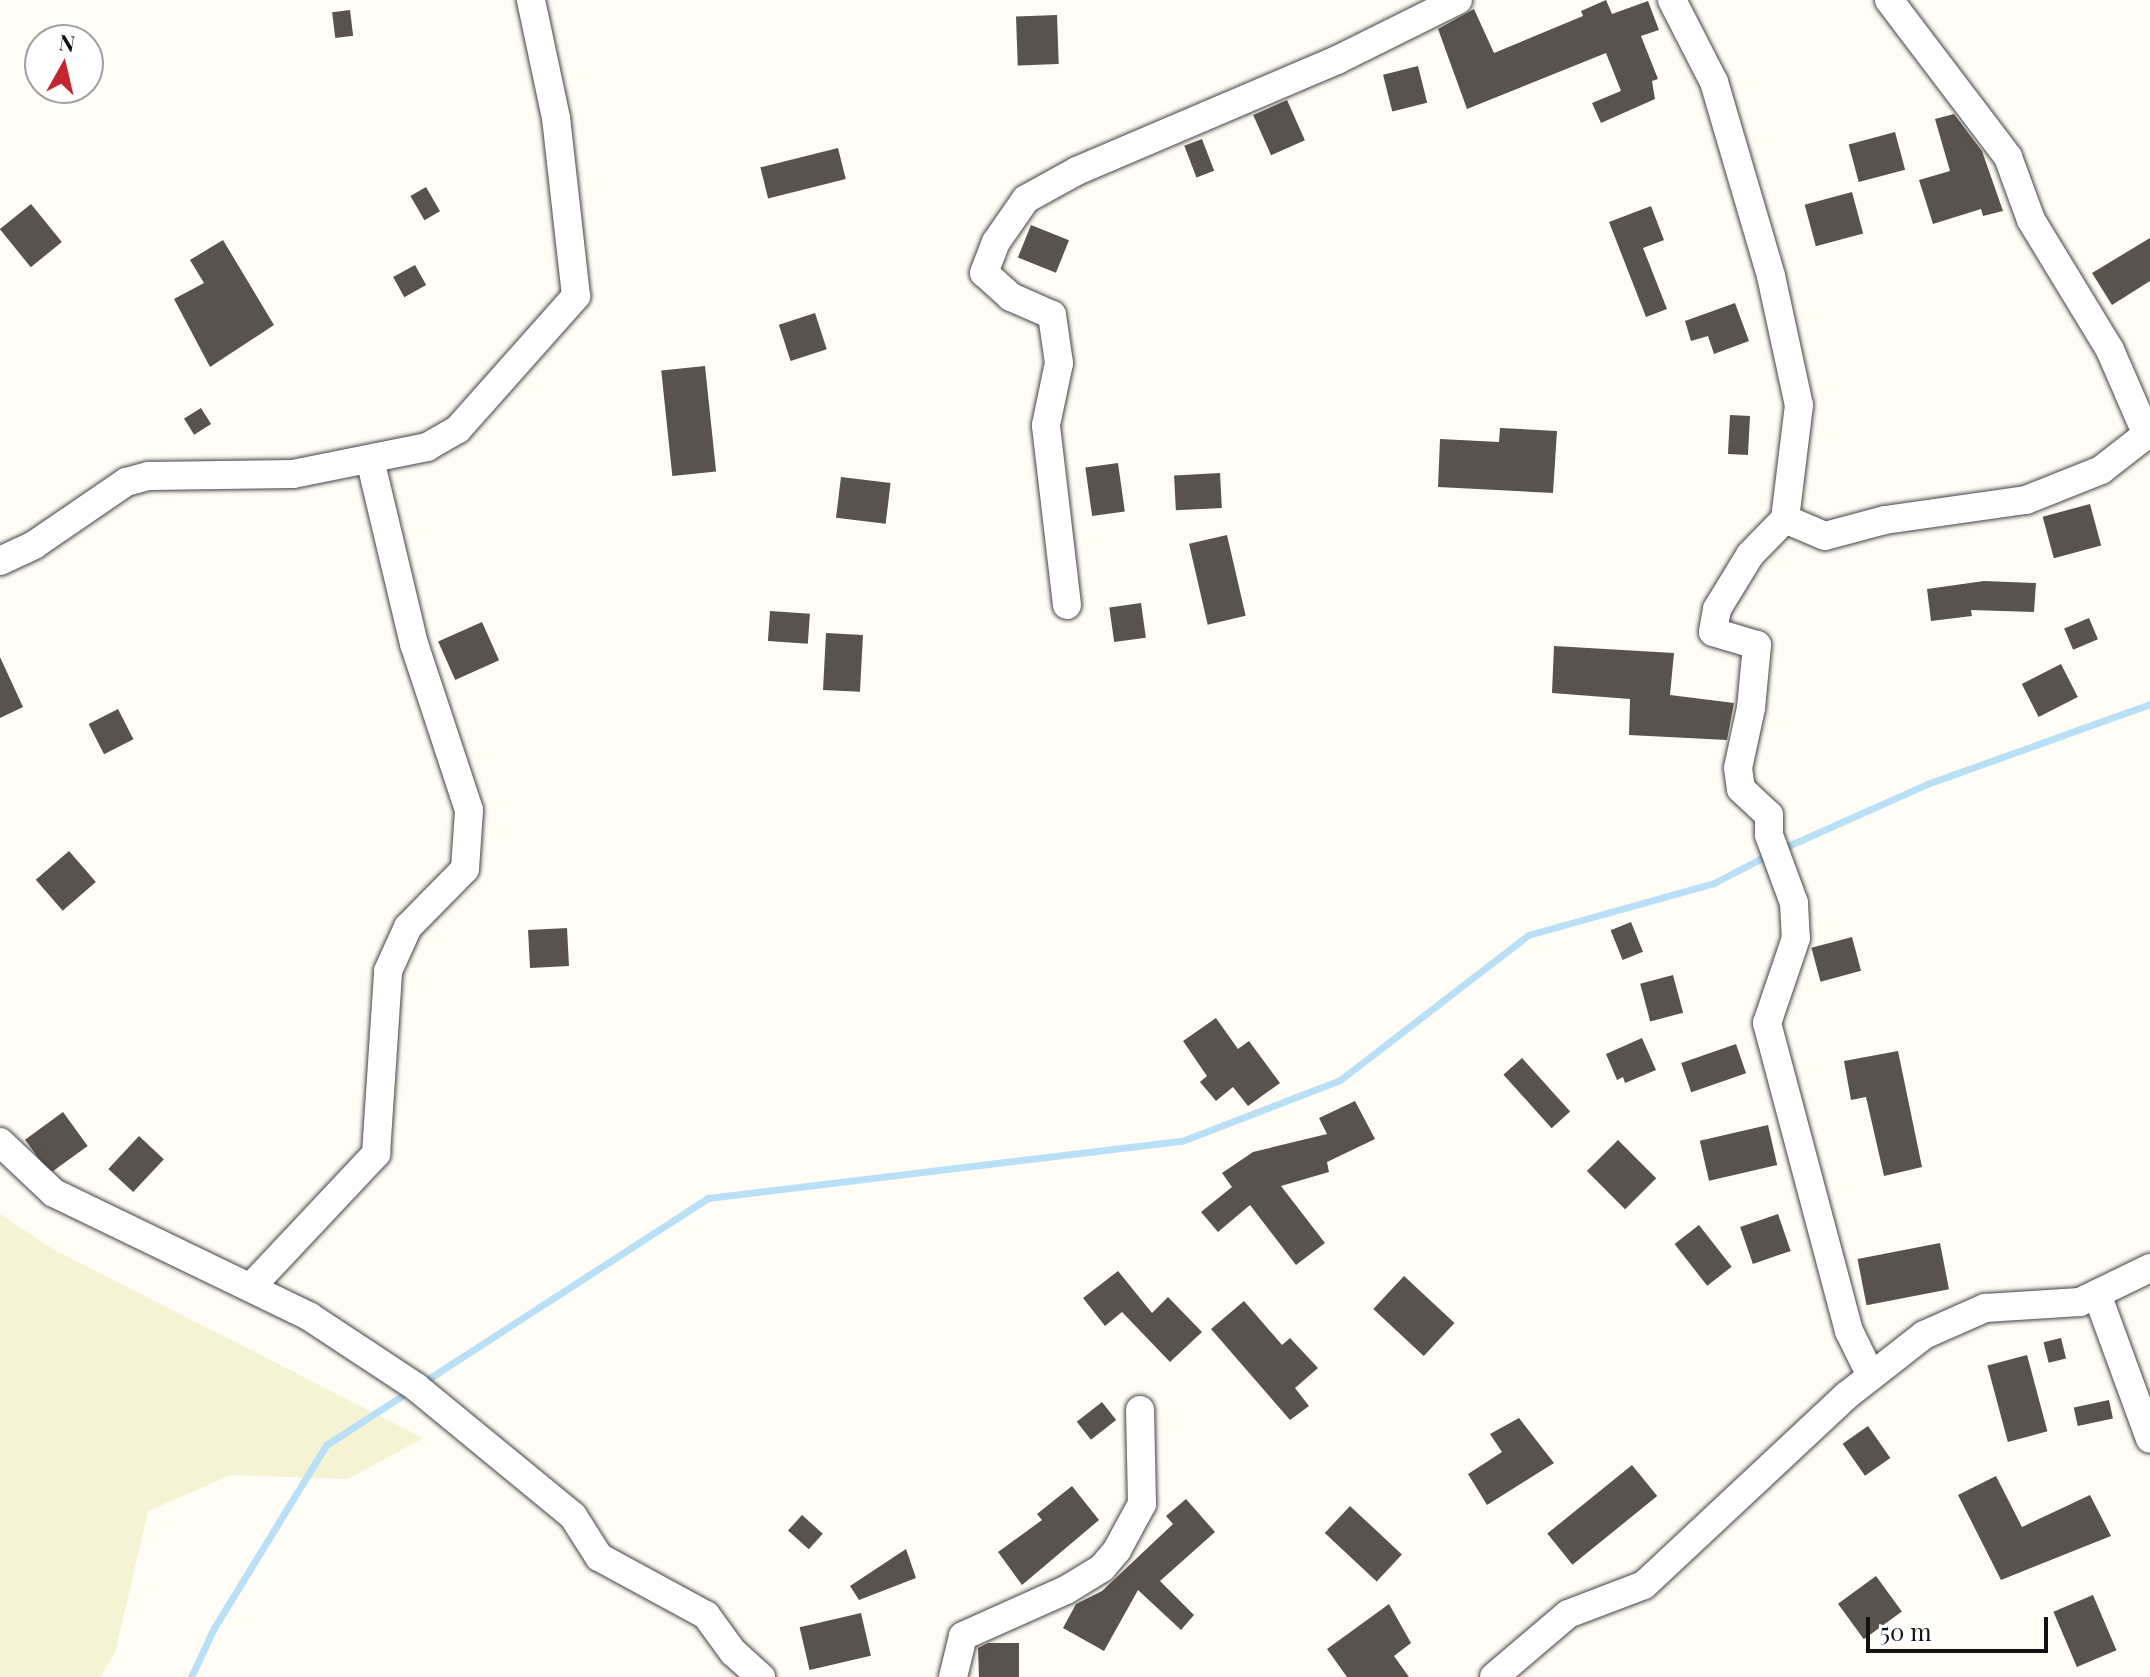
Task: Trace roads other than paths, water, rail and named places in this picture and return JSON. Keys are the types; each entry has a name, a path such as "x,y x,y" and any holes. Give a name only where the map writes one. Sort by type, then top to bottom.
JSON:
{"street":[{"path":"0,561 34,545 126,482 149,476 293,474 427,447 458,429 576,296 578,277 556,118 531,0"},
{"path":"1067,605 1046,425 1059,363 1052,315 1011,297 984,273 996,242 1026,199 1064,178 1135,142 1337,60 1458,0"},
{"path":"1672,0 1714,82 1771,276 1799,405 1785,519 1750,555 1717,609 1713,632 1757,645 1738,768 1741,789 1769,815 1769,835 1794,903 1796,938 1767,1023 1849,1331 1871,1376"},
{"path":"1785,519 1825,536 1885,520 2026,500 2101,470 2149,433 2110,350 2031,220 2008,157 1889,0"},
{"path":"251,1287 376,1154 388,971 408,927 465,869 469,810 414,644 370,459"},
{"path":"0,1142 54,1193 310,1317 431,1398 573,1516 599,1557 706,1615 733,1652 761,1677"},
{"path":"1494,1677 1568,1614 1644,1585 1871,1376 1924,1335 1974,1311 2080,1302 2150,1268"},
{"path":"2097,1294 2142,1428 2150,1439"},
{"path":"953,1677 963,1636 1038,1606 1102,1568 1135,1525 1145,1482 1140,1410"}],"waterway":[{"path":"1779,850 1927,784 2150,704"},
{"path":"422,1383 708,1198 1182,1141 1340,1080 1528,935 1714,883 1768,855"},
{"path":"191,1677 214,1628 326,1445 411,1390"}]}
